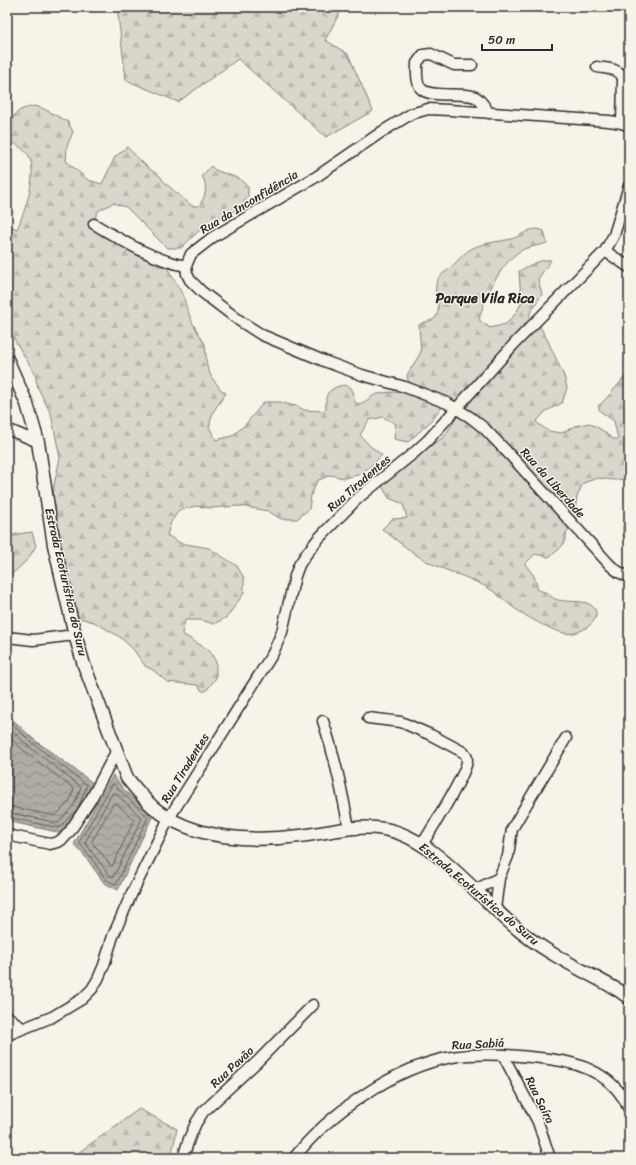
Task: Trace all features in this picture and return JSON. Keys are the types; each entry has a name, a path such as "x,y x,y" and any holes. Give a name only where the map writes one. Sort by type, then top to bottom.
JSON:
{"main road":[{"name":"Estrada Ecoturística do Suru","path":"7,359 27,404 38,442 54,545 75,635 84,665 127,778 139,794 154,808 169,818 194,830 214,836 245,839 300,836 349,828 367,827 384,829 403,834 422,845 446,863 515,927 539,945 618,990 629,998"}],"street":[{"path":"472,65 454,65 431,54 423,55 417,63 419,85 423,91 430,94 472,96 484,104 489,113"},
{"path":"597,67 618,70 624,78 625,124"},
{"name":"Rua da Inconfidência","path":"186,266 191,254 213,237 316,177 411,114 428,110 489,113 625,124"},
{"name":"Rua Tiradentes","path":"7,1035 52,1017 82,999 92,989 104,965 113,936 131,895 169,818 273,653 282,632 295,576 299,565 307,553 328,528 358,498 415,452 437,430 530,328 605,251 614,235 629,186"},
{"path":"94,224 148,254 172,263 186,266 187,274 190,280 202,292 240,321 262,335 324,361 362,375 405,387 456,408"},
{"path":"605,251 629,267"},
{"name":"Rua da Liberdade","path":"456,408 475,421 494,439 618,573 624,576 629,576"},
{"path":"7,429 38,442"},
{"path":"7,637 33,640 75,635"},
{"path":"368,718 395,721 413,727 463,752 466,755 467,762 459,781 422,845"},
{"path":"323,722 340,779 349,828"},
{"path":"495,909 499,878 508,856 512,830 566,738"},
{"path":"7,834 50,844 58,842 64,838 91,800 117,750"},
{"path":"475,890 499,878"},
{"name":"Rua Pavão","path":"183,1158 189,1139 203,1112 258,1061 313,1004"},
{"path":"7,1016 22,1028"},
{"name":"Rua Sabiá","path":"294,1158 315,1134 345,1108 390,1080 412,1069 451,1057 485,1054 503,1055 555,1059 585,1066 614,1086 623,1097 629,1109"},
{"name":"Rua Saíra","path":"503,1055 538,1122 550,1158"}],"green space":[{"path":"117,7 343,7 325,40 348,54 373,111 326,137 238,59 178,102 126,80"},
{"path":"35,106 44,109 68,122 73,132 67,146 66,161 88,180 102,184 115,157 127,147 148,168 160,176 165,183 192,206 198,206 203,200 205,184 202,176 211,166 215,170 240,179 248,187 248,197 237,210 228,213 203,227 181,248 167,248 126,207 113,203 98,211 92,225 159,259 169,271 183,295 193,324 205,344 207,367 212,378 222,391 226,393 213,412 209,427 216,440 232,436 245,425 264,402 280,402 295,405 304,410 323,411 326,409 326,399 328,393 336,387 342,385 346,385 352,389 354,401 358,404 380,393 395,392 415,394 416,389 408,380 407,375 421,352 419,325 435,318 437,315 438,308 436,289 439,277 452,267 466,252 473,248 484,244 515,238 535,229 544,231 547,243 524,249 508,261 501,270 485,301 479,320 490,328 506,324 516,313 523,300 519,271 539,262 551,260 538,279 542,294 529,315 539,325 547,339 564,376 567,388 562,403 546,411 536,422 548,431 562,433 575,426 589,423 602,430 613,439 618,439 614,421 600,411 598,406 629,372 629,479 613,480 598,478 583,483 577,497 575,510 580,516 575,518 570,525 562,546 549,557 535,554 525,564 534,576 538,590 548,593 552,598 558,600 587,603 593,606 596,616 590,625 576,633 568,634 536,622 483,585 425,560 406,548 382,529 392,519 407,518 403,504 389,498 382,486 417,454 444,437 462,409 451,400 439,410 430,422 408,442 394,439 396,424 383,417 369,420 360,435 370,446 382,455 371,466 358,475 344,478 330,475 317,481 311,495 309,509 297,519 281,519 268,511 240,506 211,508 196,506 179,510 171,522 167,535 180,543 209,548 237,566 244,578 244,593 227,617 214,624 201,620 185,620 182,634 209,650 216,662 216,678 206,691 202,691 198,685 167,682 153,670 145,666 133,649 120,637 94,622 79,618 70,606 53,501 54,485 60,458 51,414 38,388 35,374 7,327 7,225 17,229 27,203 32,172 28,154 7,138 7,134 13,117 19,111"},
{"path":"629,512 629,551 623,532 623,527"},
{"path":"32,532 36,546 28,559 7,579 7,537"},
{"path":"139,1109 177,1129 171,1158 71,1158"}],"water":[{"path":"7,714 32,738 93,783 82,810 61,833 7,821"},
{"path":"113,775 125,791 153,815 118,890 104,883 74,844"}],"district":[{"name":"Parque Vila Rica","path":"485,298"}]}
